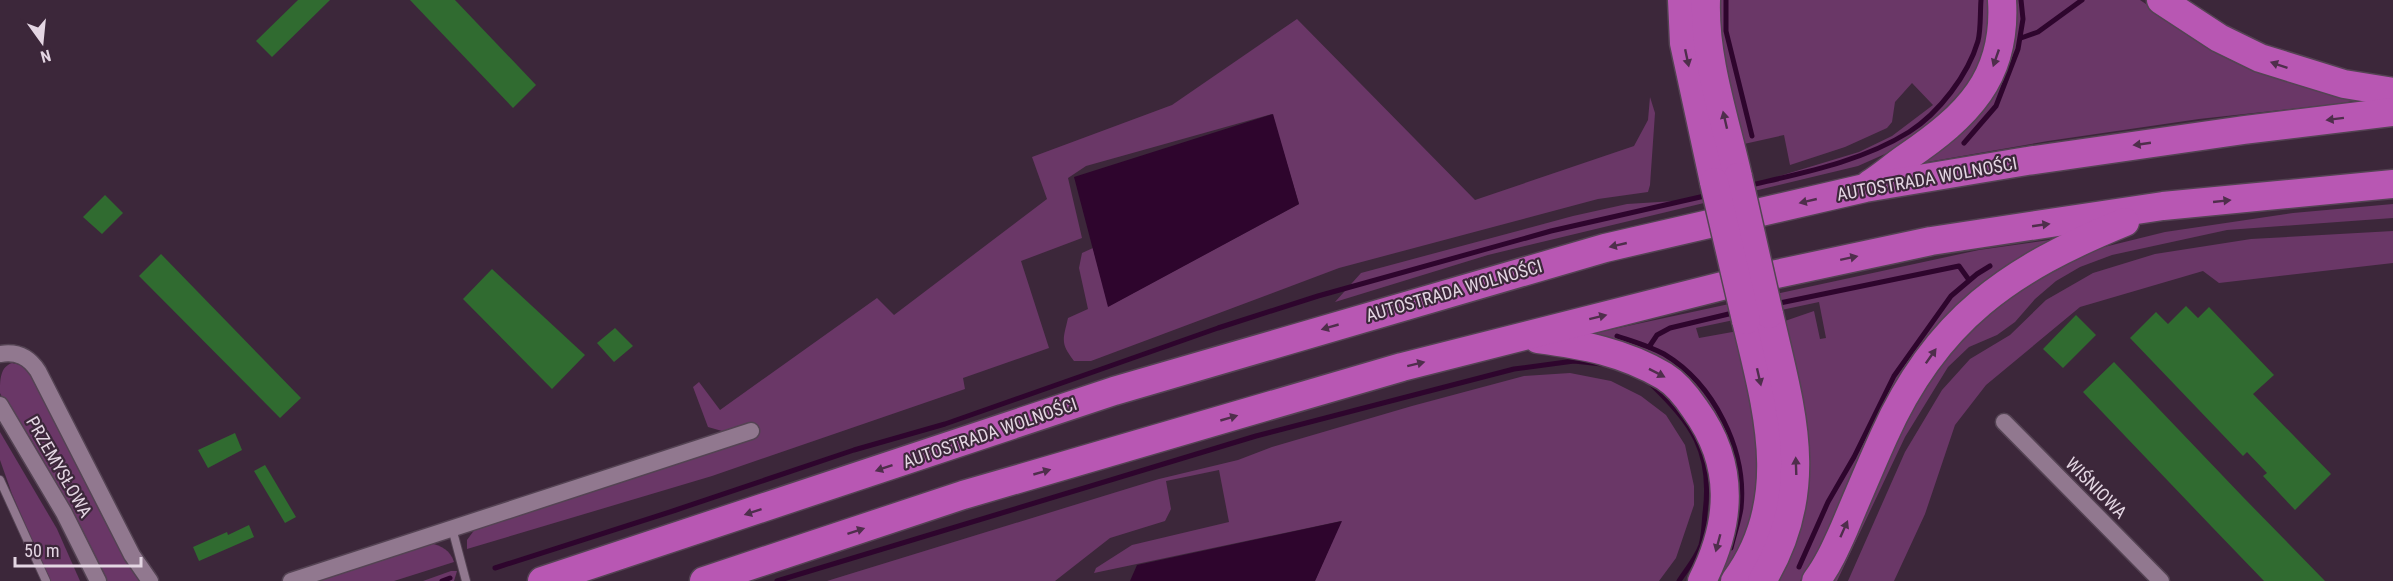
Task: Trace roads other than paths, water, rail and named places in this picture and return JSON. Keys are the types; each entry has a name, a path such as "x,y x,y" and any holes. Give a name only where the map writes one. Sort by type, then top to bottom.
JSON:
{"highway":[{"path":"1682,0 1684,43 1726,179 1758,317 1789,404 1797,473 1788,523 1770,568 1762,581"},
{"path":"1706,0 1709,51 1726,179"},
{"path":"1865,188 1934,139 1968,106 1989,76 1998,53 2003,22 2002,0"},
{"path":"2161,0 2219,38 2260,58 2344,84 2393,92"},
{"name":"AUTOSTRADA WOLNOŚCI","path":"542,581 1114,391 1605,248 1865,188 2027,160 2393,112"},
{"path":"704,581 963,495 1402,367 1734,283 1931,241 2163,206 2393,184"},
{"path":"1816,581 1832,554 1884,434 1902,400 1940,342 1961,319 2007,281 2045,259 2163,206"},
{"path":"1735,581 1760,534 1767,509 1772,460 1758,317"},
{"path":"1521,337 1607,350 1666,377 1686,396 1708,426 1718,453 1724,481 1726,505 1722,529 1714,556 1702,581"}],"street":[{"path":"0,354 18,353 34,364 132,555 150,581"},
{"name":"PRZEMYSŁOWA","path":"0,405 64,513 98,581"},
{"name":"WIŚNIOWA","path":"2004,422 2161,581"},
{"path":"291,581 750,431"}],"lane":[{"path":"0,480 46,581"},
{"path":"451,527 466,581"}],"waterway":[{"path":"1726,0 1726,31 1752,136"},
{"path":"1747,186 1851,159 1891,142 1920,124 1951,92 1967,67 1978,41 1981,0"},
{"path":"1964,143 1996,106 2018,49 2023,19 2021,0"},
{"path":"2021,38 2038,32 2082,0"},
{"path":"495,568 854,450 945,424 1218,328 1318,296 1551,231 1709,195"},
{"path":"1775,304 1959,266 1969,280"},
{"path":"1799,567 1828,502 1854,457 1894,376 1951,296 1990,266"},
{"path":"1649,347 1657,335 1670,328 1737,312"},
{"path":"1617,336 1659,351 1682,367 1698,383 1724,420 1739,464 1741,486 1741,508 1731,548"},
{"path":"777,581 1256,436 1514,369 1574,361 1602,364"},
{"path":"1650,383 1688,426 1702,455 1706,472 1707,491 1702,541 1697,554 1679,581"},
{"path":"442,581 450,578"}]}
